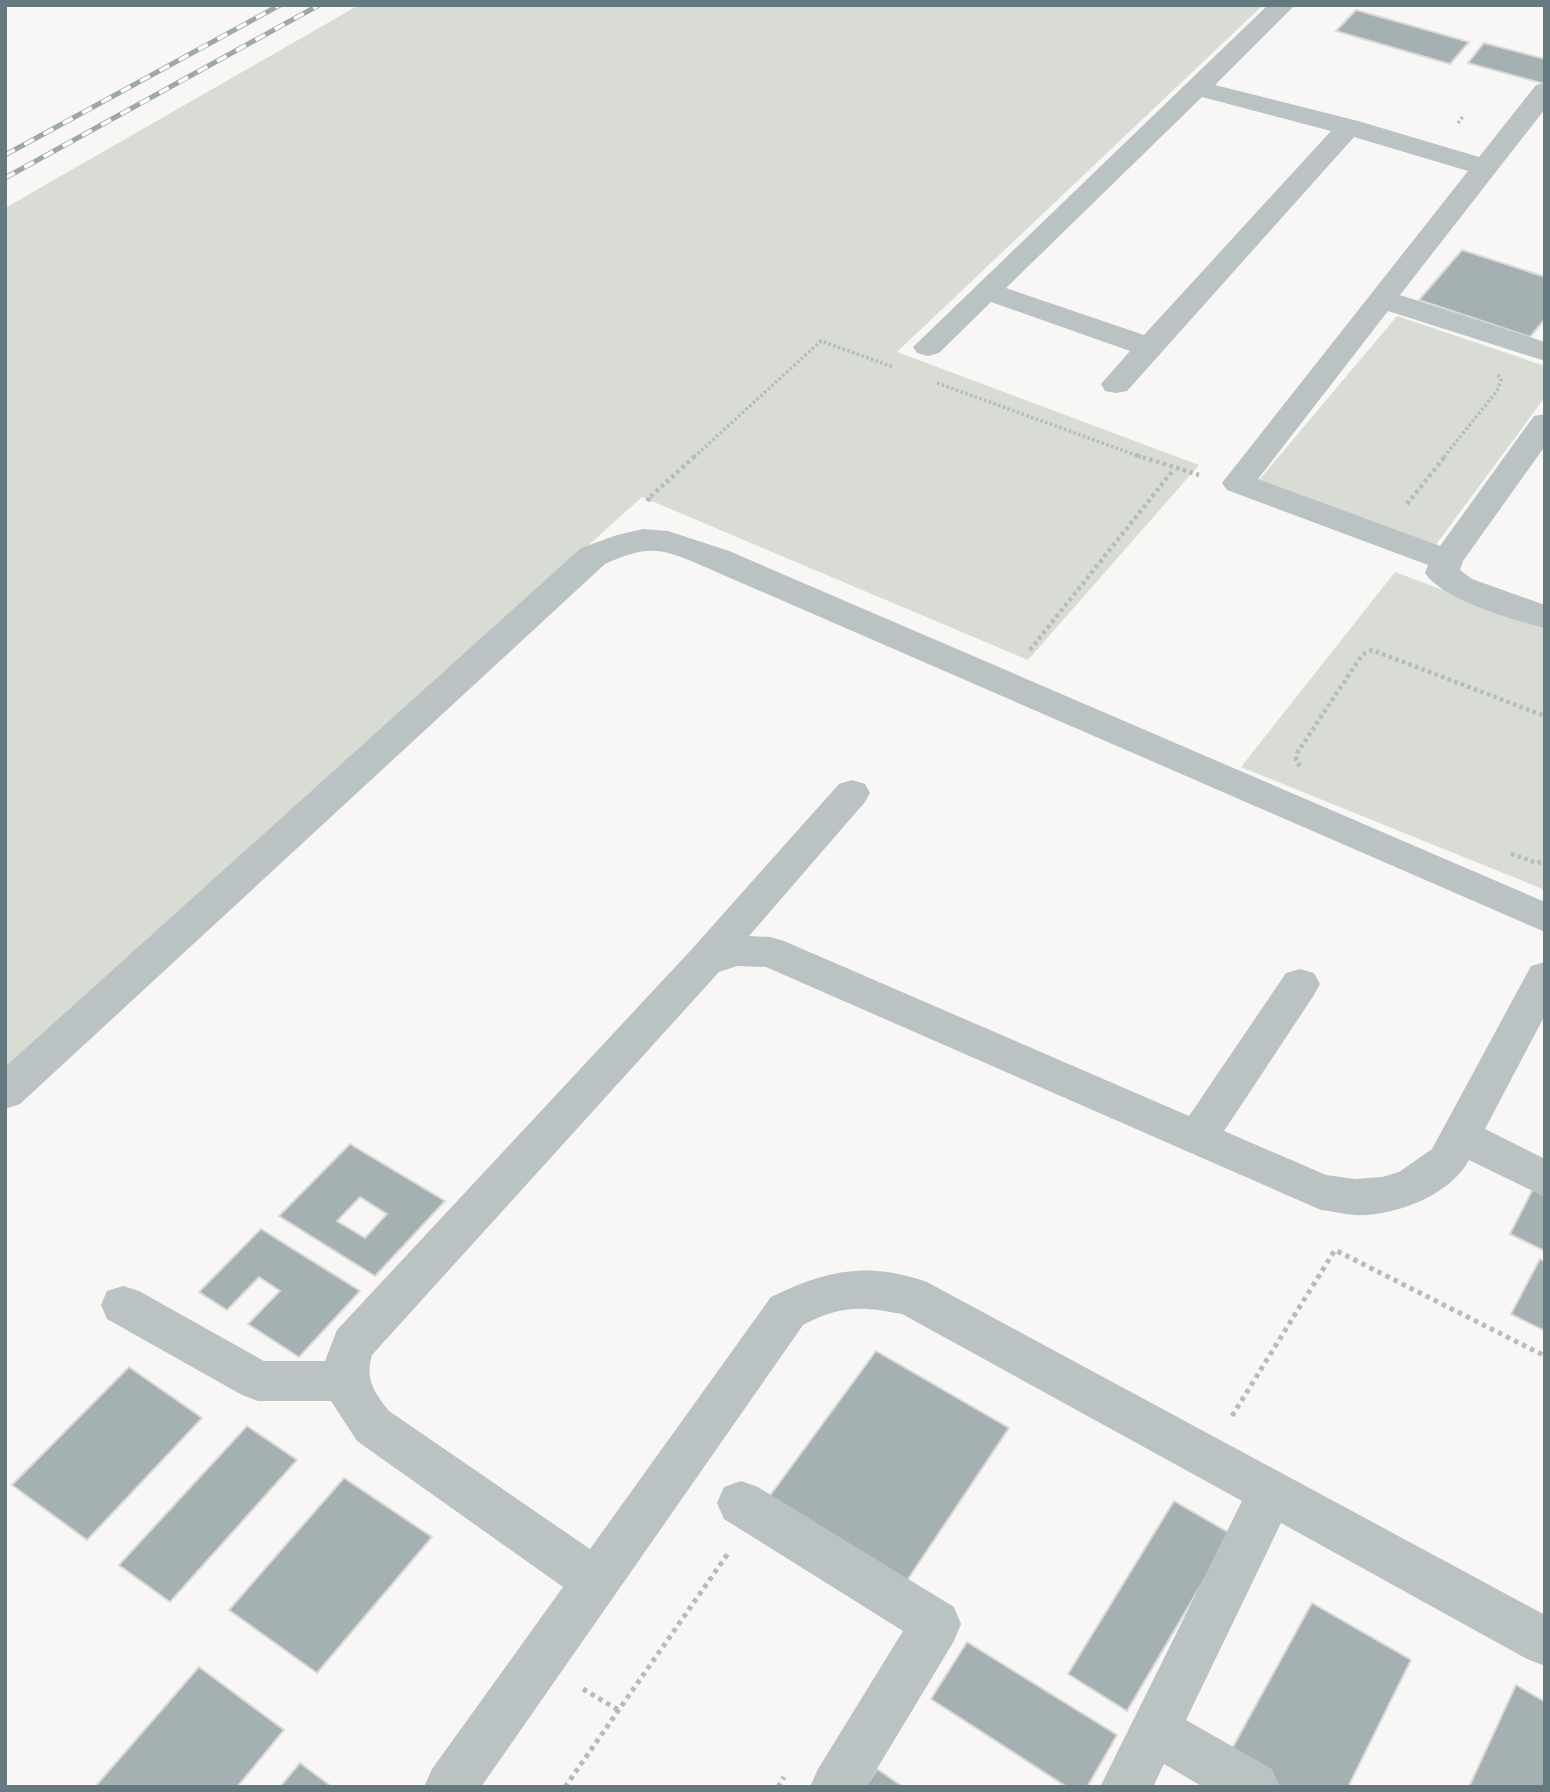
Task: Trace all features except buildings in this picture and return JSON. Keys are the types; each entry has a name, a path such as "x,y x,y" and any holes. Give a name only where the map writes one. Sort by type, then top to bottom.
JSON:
{"street":[{"path":"928,347 1283,5"},
{"path":"1197,89 1349,127 1485,168"},
{"path":"1447,560 1238,483 1545,91"},
{"path":"1116,384 1349,127"},
{"path":"987,291 1149,347"},
{"path":"1382,299 1545,352"},
{"path":"1545,423 1447,560 1441,573 1460,587 1545,617"},
{"path":"5,1092 593,555 645,537 677,543 717,559 1545,918"},
{"path":"595,1581 373,1426 349,1394 344,1368 353,1344 705,961 852,793"},
{"path":"705,961 737,951 770,952 1321,1192 1355,1197 1382,1195 1413,1185 1447,1161 1545,977"},
{"path":"1197,1138 1300,984"},
{"path":"1460,1136 1545,1179"},
{"path":"450,1787 787,1311 817,1295 836,1289 863,1287 911,1296 1545,1642"},
{"path":"123,1305 258,1381 346,1381"},
{"path":"1126,1787 1270,1494"},
{"path":"741,1503 936,1624 836,1787"},
{"path":"1154,1730 1254,1787"}],"path":[{"path":"661,504 648,499 821,341 900,369"},
{"path":"1400,509 1411,502 1497,391 1502,380 1496,371"},
{"path":"926,379 1174,469 1027,654"},
{"path":"1303,770 1296,760 1297,753 1362,655 1372,650 1545,716"},
{"path":"1502,850 1537,863 1545,861"},
{"path":"1205,1458 1335,1250 1545,1356"},
{"path":"565,1787 730,1551 742,1558"},
{"path":"778,1787 792,1765"}],"shaded area":[{"path":"359,5 1263,5 897,352 1199,465 1028,660 642,497 5,1070 5,208"},
{"path":"1397,316 1545,366 1545,397 1435,546 1259,480"},
{"path":"1395,572 1545,628 1545,890 1241,767"}],"railway":[{"path":"5,155 280,5"},
{"path":"5,178 319,5"}]}
